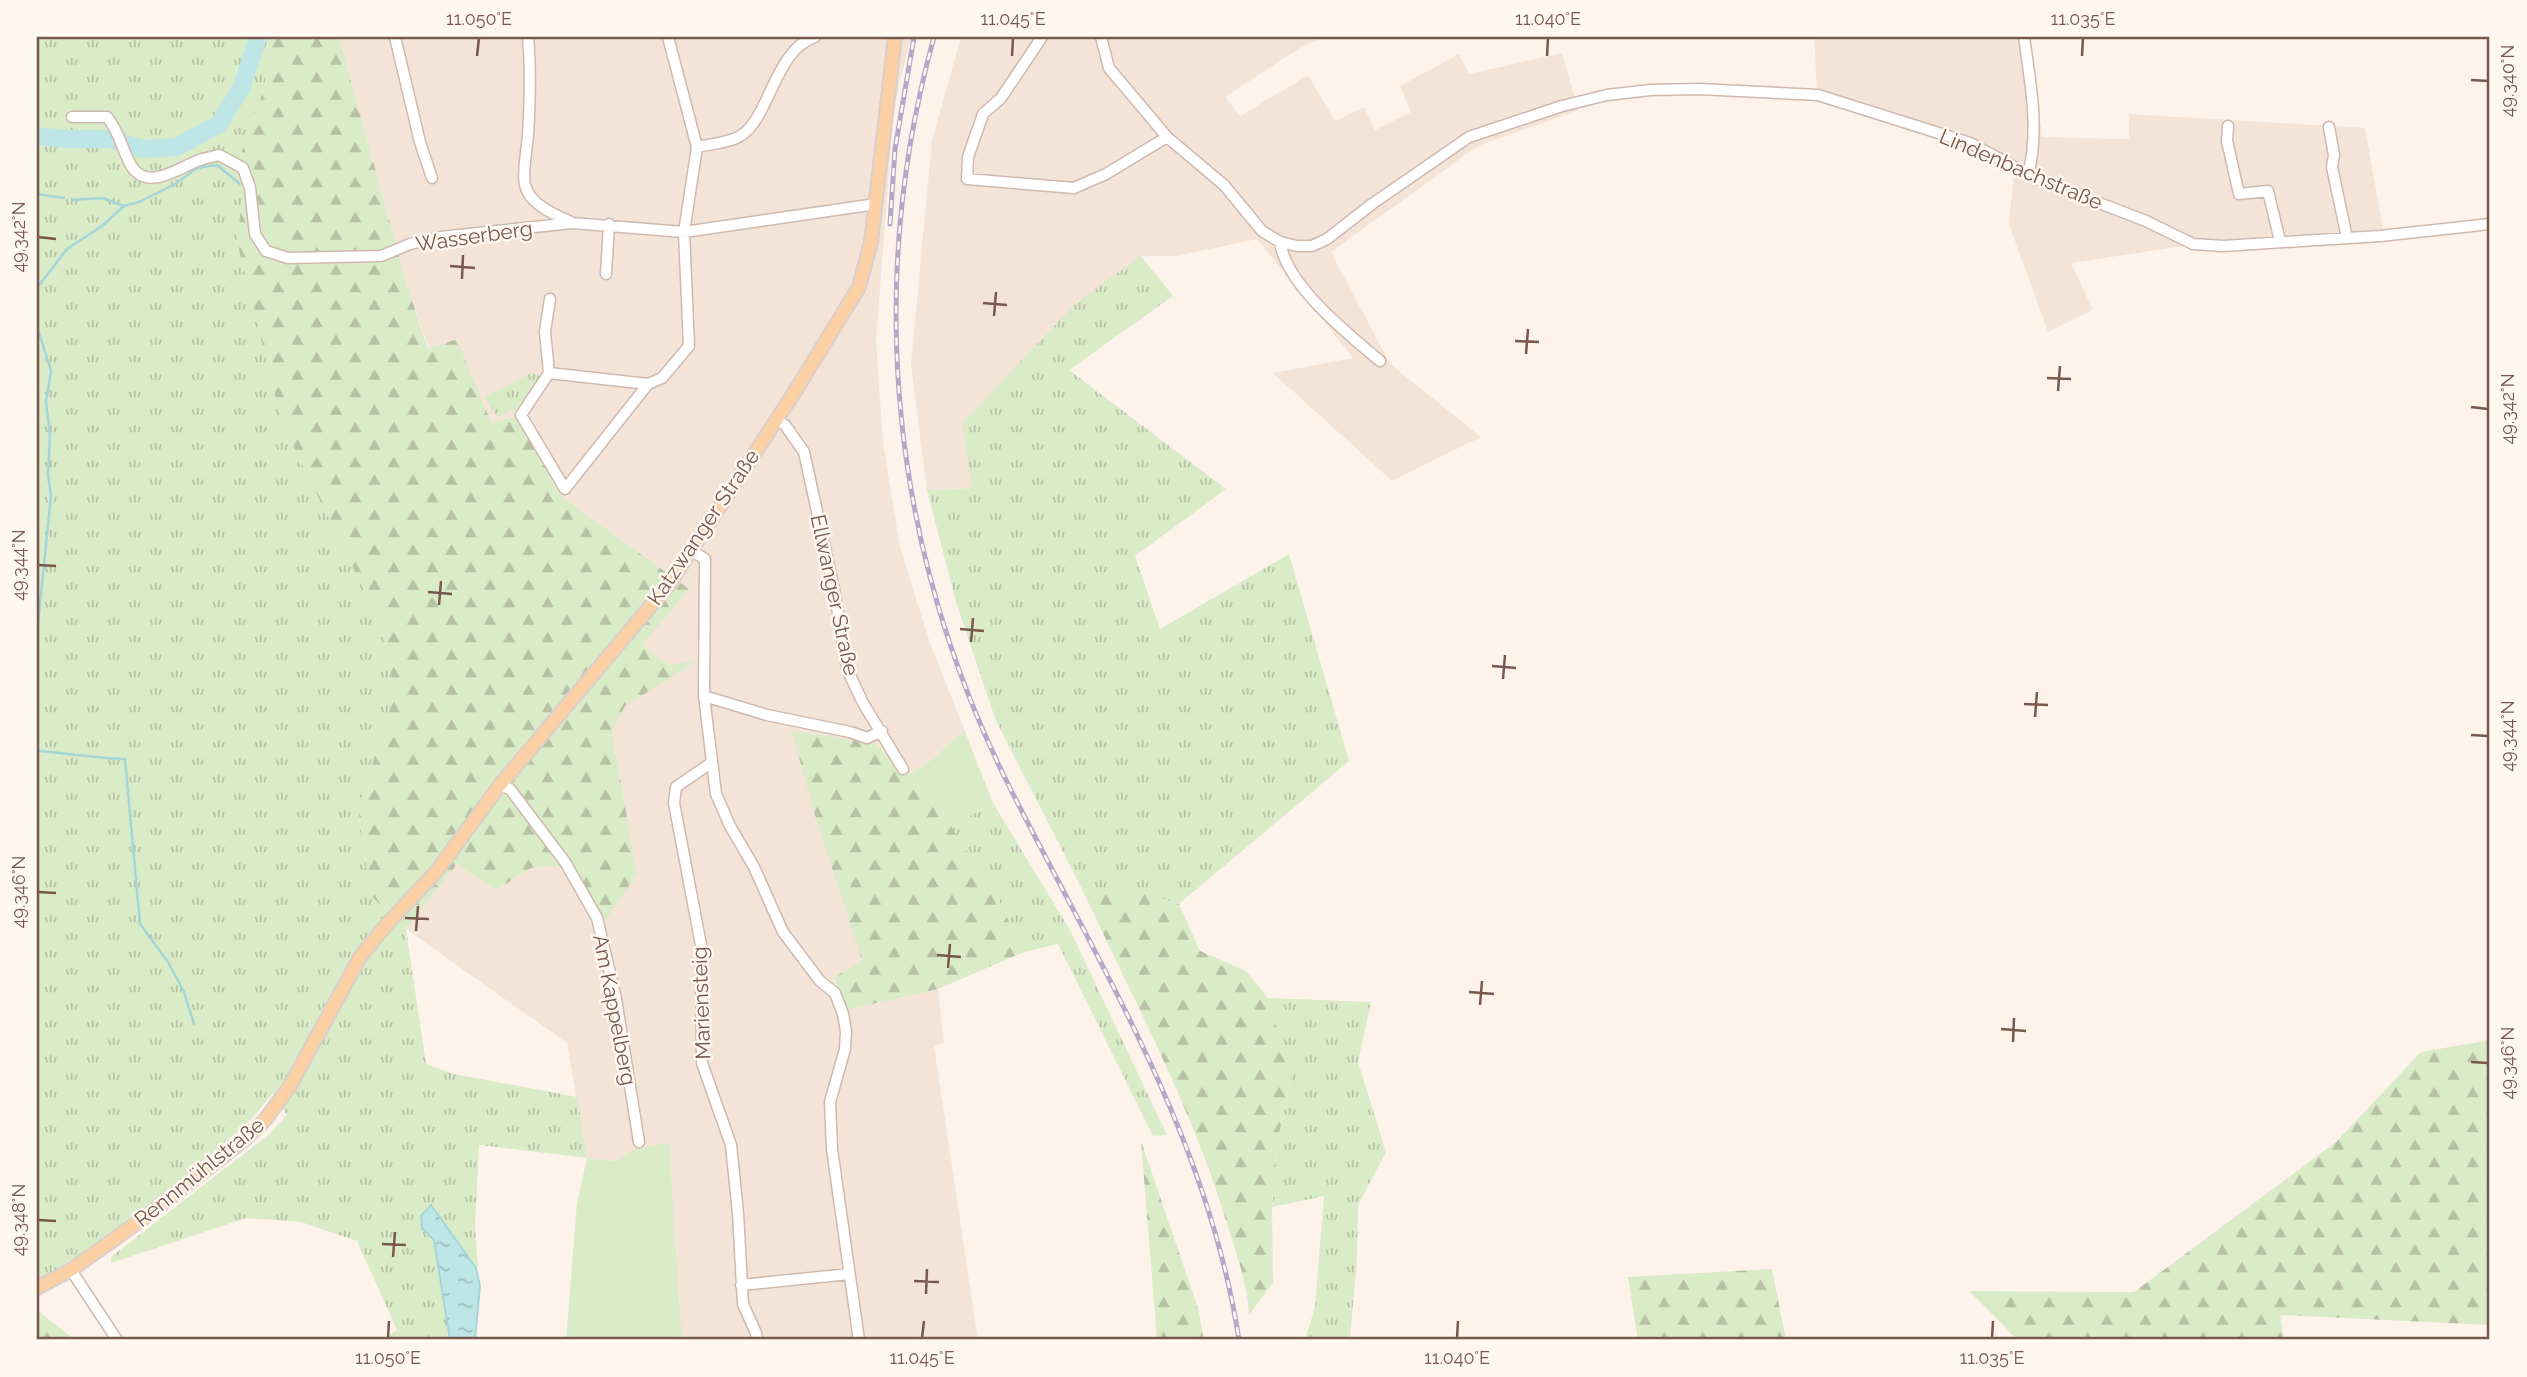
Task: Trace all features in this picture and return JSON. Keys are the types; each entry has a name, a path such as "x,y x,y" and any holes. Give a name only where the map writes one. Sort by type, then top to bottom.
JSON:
{"main road":[{"name":"Katzwanger Straße","path":"344,984 377,935 436,872 500,785 670,583 859,287 872,242 895,37"},
{"name":"Rennmühlstraße","path":"37,1288 71,1270 158,1206 243,1141 265,1120 290,1086 344,984"}],"street":[{"path":"395,37 420,142 432,178"},
{"path":"528,37 529,110 525,186 532,198 551,214 572,223"},
{"path":"550,299 545,331 549,373 521,415 565,489 648,384 662,377 690,346 684,232 697,147 667,37"},
{"path":"697,147 740,136 746,131 752,125 785,62 808,39 815,37"},
{"path":"1042,37 1001,98 983,114 968,158 967,179 1074,188 1106,174 1167,138"},
{"path":"1101,37 1109,68 1167,138 1224,185 1262,231 1280,242 1282,254 1306,290 1335,323 1380,361"},
{"path":"2024,37 2033,117 2032,159 2028,175"},
{"name":"Lindenbachstraße","path":"1280,242 1312,246 1327,239 1372,204 1469,137 1562,106 1607,95 1650,90 1699,89 1818,95 1970,143 2028,175 2146,221 2193,244 2223,246 2347,238 2490,224"},
{"name":"Wasserberg","path":"72,117 107,117 115,126 133,167 141,175 155,178 201,159 219,155 243,168 250,188 255,234 266,251 288,258 381,256 411,244 441,237 572,223 684,232 876,204"},
{"path":"2228,126 2227,141 2239,194 2268,191 2280,241"},
{"path":"2329,127 2334,155 2332,167 2347,238"},
{"path":"606,274 609,224"},
{"path":"549,373 648,384"},
{"name":"Ellwanger Straße","path":"776,420 785,425 804,452 834,589 847,669 863,703 903,769"},
{"path":"692,551 705,559 704,696 716,794 730,826 754,867 783,932 820,981 835,993 843,1014 845,1049 830,1101 831,1122 859,1340"},
{"path":"704,696 767,715 867,738 881,731"},
{"name":"Mariensteig","path":"711,763 676,787 674,803 701,945 702,1063 731,1146 743,1304 757,1340"},
{"name":"Am Kappelberg","path":"500,785 510,789 565,862 597,918 617,999 639,1142"},
{"path":"71,1270 117,1340"},
{"path":"741,1285 849,1274"}],"shaded area":[{"path":"339,37 911,37 894,108 876,341 883,443 900,547 930,643 964,729 933,759 909,775 874,743 813,809 863,961 846,1010 938,989 944,1043 934,1046 978,1340 682,1340 669,1144 638,1148 616,1161 587,1158 567,1043 406,929 457,863 496,890 531,868 573,866 603,923 637,874 612,732 624,706 697,661 669,665 642,645 688,588 561,496 517,417 491,422 457,339 429,349 407,285"},
{"path":"961,37 1323,37 1298,49 1225,97 1240,116 1308,75 1335,121 1364,107 1375,130 1411,112 1400,86 1459,54 1469,74 1562,53 1578,110 1478,146 1331,252 1390,364 1481,437 1392,481 1273,373 1353,358 1257,239 1177,256 1141,256 972,488 927,490 911,364 932,140"},
{"path":"1814,37 2028,37 2042,137 2129,139 2129,114 2365,128 2385,240 2184,246 2071,263 2093,310 2048,332 2009,224 2014,173 1966,149 1817,92"}],"green space":[{"path":"37,37 268,37 265,86 240,157 243,190 237,242 380,623 395,693 358,809 371,896 406,929 426,1064 454,1074 577,1097 587,1158 479,1145 475,1229 478,1267 476,1268 455,1237 422,1228 434,1240 446,1308 448,1340 382,1340 397,1330 357,1241 301,1222 246,1218 111,1263 111,1257 267,1136 287,1115 273,1093 251,1120 157,1201 102,1243 37,1280"},
{"path":"268,37 339,37 407,285 428,349 457,339 491,422 517,417 561,496 689,589 642,645 669,665 699,660 625,706 612,732 637,874 603,924 573,866 531,868 496,890 457,864 406,929 371,896 358,809 395,693 380,623 282,423 237,242 243,190 240,157 265,86"},
{"path":"1141,256 1173,296 1069,370 1226,489 1135,556 1160,629 1289,554 1349,761 1179,904 1138,891 1083,891 996,721 956,602 927,490 972,488 962,423 1076,303"},
{"path":"531,373 543,377 522,406 498,417 484,397"},
{"path":"964,729 993,803 951,826 909,775 933,759"},
{"path":"792,731 874,743 909,775 951,826 999,901 1024,952 938,989 846,1010 834,977 862,961 813,809"},
{"path":"993,803 1071,932 1167,1135 1153,1136 1058,944 1024,952 999,901 951,826"},
{"path":"1083,891 1138,891 1179,904 1200,951 1246,971 1268,998 1291,1074 1278,1140 1272,1207 1273,1283 1249,1315 1247,1293 1238,1260 1198,1141 1162,1057"},
{"path":"1268,998 1371,1002 1358,1062 1386,1152 1358,1205 1357,1258 1350,1340 1305,1340 1315,1307 1324,1196 1272,1207 1278,1140 1291,1074"},
{"path":"2490,1040 2490,1325 2280,1315 2284,1340 2018,1340 1969,1291 2134,1292 2336,1142 2421,1052"},
{"path":"1141,1141 1198,1308 1204,1340 1157,1340"},
{"path":"669,1143 682,1340 566,1340 577,1203 587,1158 616,1161 638,1148"},
{"path":"1772,1269 1786,1340 1638,1340 1628,1277"},
{"path":"37,1310 75,1340 37,1340"}],"water":[{"path":"431,1205 476,1268 480,1286 475,1340 450,1340 434,1240 422,1228 421,1216"}],"waterway":[{"path":"37,136 111,139 143,149 177,147 219,124 241,89 258,37"},
{"path":"37,288 67,249 102,226 124,206 139,202 175,184 197,168 217,165 240,184"},
{"path":"37,194 64,198"},
{"path":"72,200 103,198 124,206"},
{"path":"37,326 51,371 46,402 50,435 48,475 51,495 37,634"},
{"path":"37,751 125,759 140,924 168,962 184,992 194,1024"}],"railway":[{"path":"890,224 895,149 914,37"},
{"path":"934,37 912,133 900,228 896,324 902,420 916,514 938,607 970,699 1010,788 1114,989 1177,1124 1203,1194 1224,1265 1239,1340"}]}
